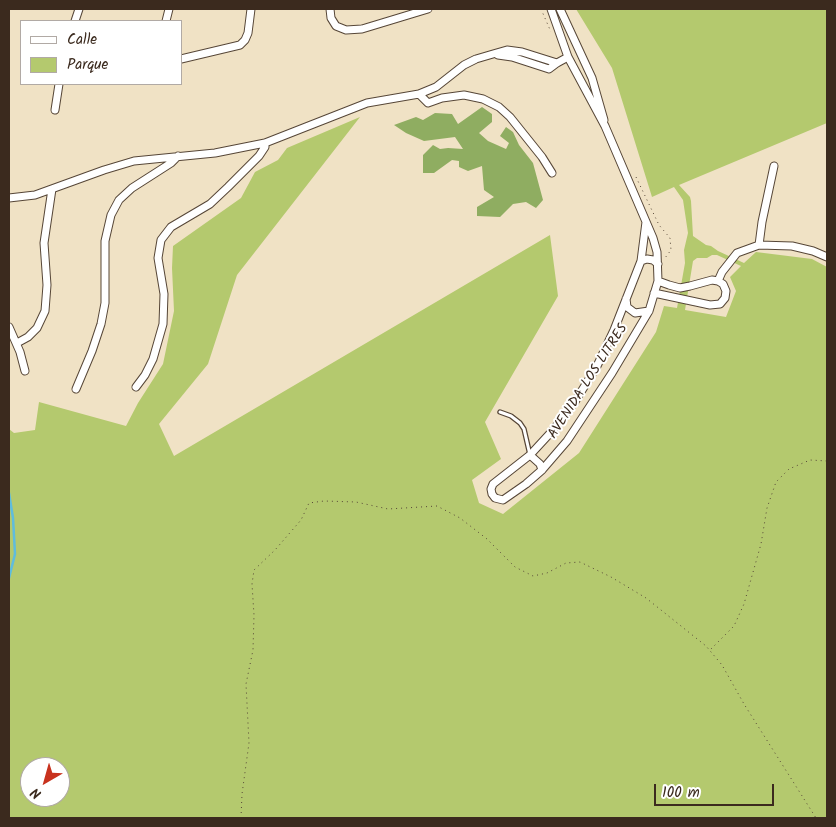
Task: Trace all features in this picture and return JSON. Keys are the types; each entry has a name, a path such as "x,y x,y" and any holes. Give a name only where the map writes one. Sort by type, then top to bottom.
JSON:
{"street":[{"path":"182,59 240,45 248,33 251,9"},
{"path":"330,9 331,18 336,26 346,30 362,29 428,9"},
{"name":"AVENIDA LOS LITRES","path":"551,9 568,57 605,126 646,222 657,252 658,281 649,311 612,374 567,441 542,470 526,484 503,500 495,498 491,489 493,484 530,455 566,415 587,384 606,348 641,261 646,222"},
{"name":"AVENIDA LOS LITRES","path":"560,9 592,78 598,94 605,126"},
{"path":"555,20 560,16 564,16"},
{"path":"9,198 35,195 104,170 134,162 215,153 265,143 367,103 419,94 436,87 476,58 507,50 522,52 557,63 568,57"},
{"path":"55,110 59,85"},
{"path":"419,94 428,102 464,95 482,99 499,107 510,117 537,150 552,173"},
{"path":"589,96 594,97 598,94"},
{"path":"136,387 145,375 153,358 163,324 164,294 158,258 161,240 171,228 210,204 259,156 265,147 265,143"},
{"path":"76,389 92,351 106,303 105,240 111,215 119,200 132,188 171,163 178,156"},
{"path":"759,245 774,166"},
{"path":"17,343 28,337 37,328 45,311 44,243 52,189"},
{"path":"718,281 722,272 737,253 759,245 792,246 813,251 827,257"},
{"path":"641,261 653,260 658,264"},
{"path":"654,293 710,305 720,304 725,298 726,291 723,284 718,281 712,280 680,288 668,286 658,281"},
{"path":"626,299 627,307 635,313 649,311"},
{"path":"9,326 17,343 25,370"},
{"path":"530,455 540,464 542,470"}],"lane":[{"path":"500,412 511,416 520,423 524,430 530,455"}],"path":[{"path":"710,650 734,626 744,604 760,544 767,508 776,482 790,469 810,460 827,461"},
{"path":"241,818 242,794 249,743 246,684 253,650 254,615 252,584 254,570 276,550 301,520 309,503 324,501 356,502 388,509 438,506 460,518 487,539 515,567 533,576 547,573 566,563 580,562 611,576 646,598 710,650 722,665 744,704 816,818"}],"green space":[{"path":"576,9 827,9 827,123 679,185 690,197 693,236 706,245 744,263 756,252 812,259 827,267 827,818 9,818 9,429 14,433 35,430 39,402 126,426 163,364 174,311 173,246 241,198 255,172 278,160 287,148 360,117 237,275 208,364 159,424 174,456 550,235 558,296 485,422 501,459 472,480 479,503 503,514 579,453 656,332 664,306 677,308 688,233 683,200 674,187 652,197 612,68","holes":["717,255 741,266 730,277 736,291 726,317 685,310 693,261 697,258"]},
{"path":"482,107 492,114 492,122 479,133 488,141 506,149 509,143 500,136 506,127 513,132 519,145 533,163 543,200 536,208 526,202 513,204 500,217 477,216 477,207 494,197 484,190 482,166 468,171 459,167 459,161 452,160 434,173 423,173 423,155 433,145 440,149 463,149 455,137 424,141 394,125 416,117 423,120 435,113 452,114 458,124"}],"waterway":[{"path":"9,493 13,518 15,554 9,578"}]}
